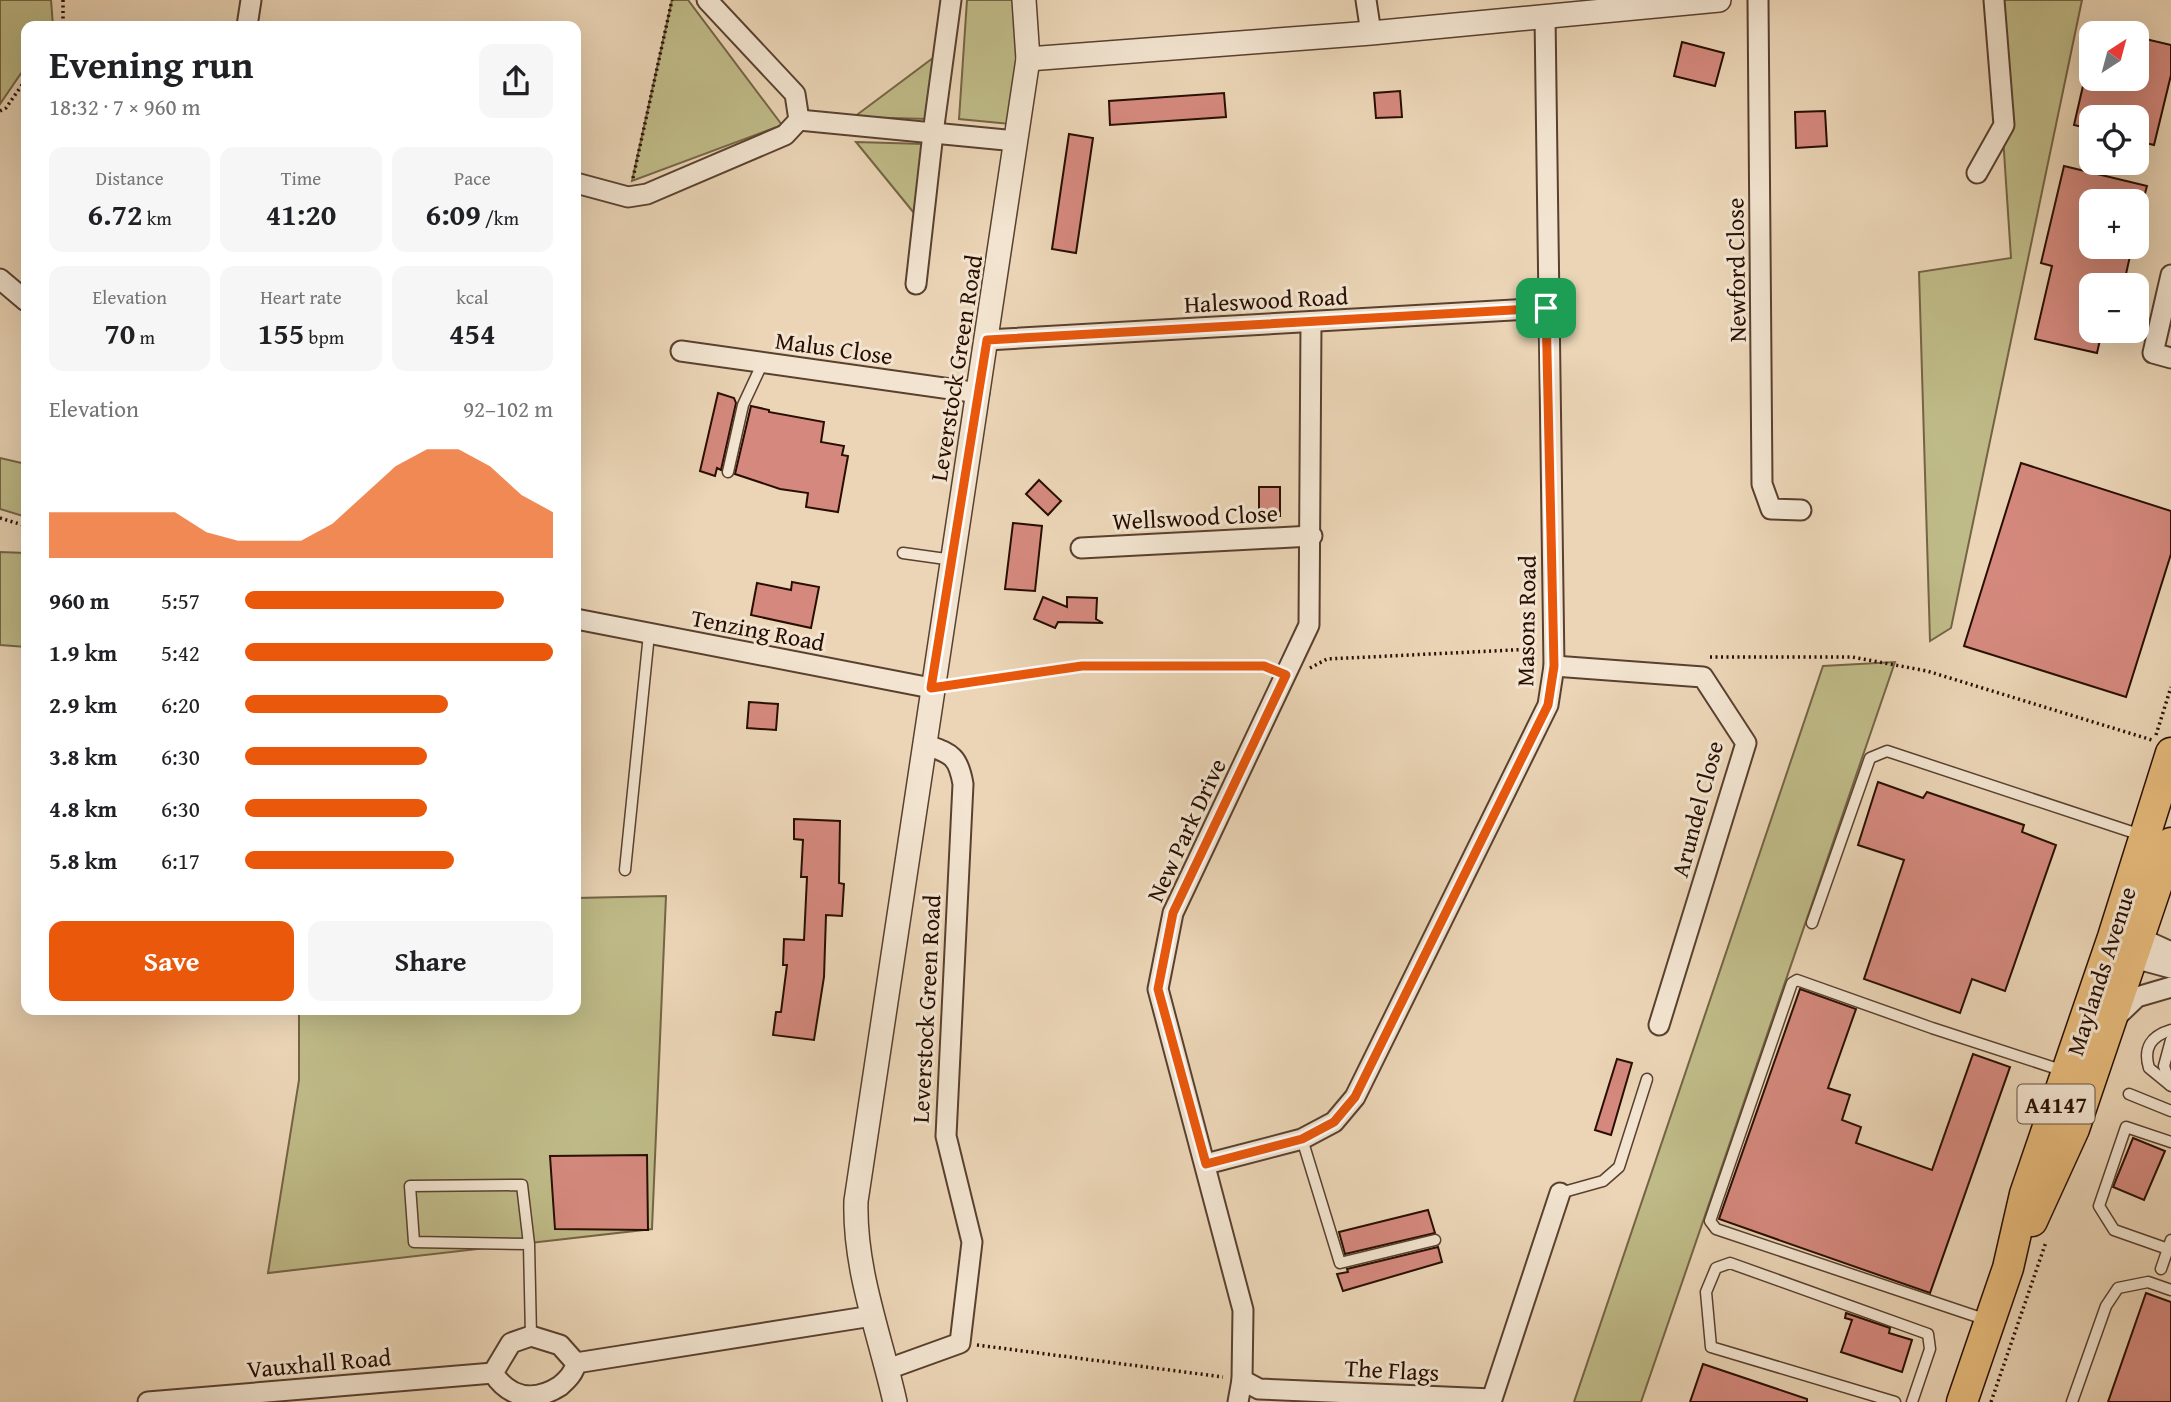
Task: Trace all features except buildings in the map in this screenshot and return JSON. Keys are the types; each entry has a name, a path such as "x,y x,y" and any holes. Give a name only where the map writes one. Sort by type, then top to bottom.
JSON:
{"main road":[{"name":"Maylands Avenue","path":"1962,1402 2008,1268 2025,1194 2067,1072 2124,944 2158,840 2167,748"},
{"path":"2158,840 2155,834 2171,810"},
{"name":"Maylands Avenue","path":"2008,1268 2043,1201 2074,1129 2110,1028 2124,944"},
{"path":"2067,1072 2080,1070 2110,1028"}],"street":[{"path":"248,21 251,0"},
{"path":"707,0 795,94 799,120"},
{"path":"916,284 951,0"},
{"name":"Leverstock Green Road","path":"895,1402 872,1316 855,1235 856,1200 925,744 931,688 979,393 1028,59 1024,0"},
{"path":"1366,0 1371,33"},
{"path":"1028,59 1371,33 1651,3 1719,0"},
{"name":"Newford Close","path":"1758,0 1762,485 1772,509 1801,510"},
{"path":"1978,173 2004,125 1994,0"},
{"name":"Masons Road","path":"1206,1164 1302,1139 1334,1122 1355,1097 1548,705 1554,657 1546,308 1545,16"},
{"path":"581,184 628,197 647,194 785,135 799,120"},
{"path":"799,120 1016,141"},
{"path":"2171,275 2152,353 2171,358"},
{"path":"0,279 21,297"},
{"name":"Haleswood Road","path":"987,340 1546,308"},
{"name":"New Park Drive","path":"1238,1402 1242,1380 1243,1310 1158,989 1173,913 1310,625 1311,323"},
{"name":"Malus Close","path":"681,351 979,393"},
{"name":"Wellswood Close","path":"1081,548 1312,536"},
{"name":"Tenzing Road","path":"581,621 931,688"},
{"name":"Arundel Close","path":"1554,657 1703,677 1746,743 1659,1025"},
{"name":"Leverstock Green Road","path":"925,744 951,755 960,765 963,784 946,1136 972,1242 960,1343"},
{"path":"2124,944 2171,952"},
{"path":"2124,944 2171,968"},
{"path":"2110,1028 2137,998 2171,987"},
{"name":"The Flags","path":"1242,1380 1259,1389 1492,1399 1560,1193"},
{"path":"576,1363 872,1316"},
{"path":"531,1336 560,1345 576,1363 567,1380 533,1401 512,1393 501,1385 494,1373 497,1362 511,1343 531,1336"},
{"path":"888,1369 960,1343"},
{"name":"Vauxhall Road","path":"148,1402 494,1373"}],"lane":[{"path":"729,472 743,405 763,362"},
{"path":"903,553 953,560"},
{"path":"625,870 649,635"},
{"path":"1812,923 1870,758 1877,753 1887,751 2158,840"},
{"path":"1990,1321 1716,1229 1710,1221 1792,983 1797,979 1932,1028 2067,1072"},
{"path":"2171,1030 2156,1036 2149,1043 2146,1054 2149,1068 2171,1086"},
{"path":"2171,1040 2166,1049 2164,1066 2171,1086"},
{"path":"1560,1193 1604,1181 1619,1167 1647,1079"},
{"path":"2129,1094 2171,1111"},
{"path":"2161,1269 2169,1244 2114,1230 2099,1206 2126,1127 2171,1142"},
{"path":"1302,1139 1340,1263 1435,1240"},
{"path":"530,1244 414,1242 410,1186 522,1185 530,1244 531,1336"},
{"path":"1895,1402 1711,1347 1706,1292 1716,1268 1730,1264 1928,1334 1930,1349 1912,1402"},
{"path":"2072,1402 2106,1306 2118,1288 2148,1282 2171,1290"}],"path":[{"path":"63,0 63,21"},
{"path":"628,197 672,0"},
{"path":"0,111 6,108 21,86"},
{"path":"0,518 21,524"},
{"path":"931,688 1082,666 1264,666 1294,676 1326,659 1554,657"},
{"path":"1698,657 1852,657 1927,671 2167,748"},
{"path":"960,1343 1242,1380"}],"shaded area":[{"path":"0,0 51,0 53,21 21,21 21,73 0,104"},
{"path":"672,0 688,0 782,125 632,181"},
{"path":"967,0 1017,0 1021,64 1010,124 959,119"},
{"path":"1994,0 2082,0 1951,628 1930,641 1919,272 2011,258"},
{"path":"937,55 928,119 854,117"},
{"path":"856,142 924,144 914,213"},
{"path":"0,458 21,463 21,515 0,509"},
{"path":"0,552 21,553 21,647 0,645"},
{"path":"1895,662 1641,1402 1574,1402 1823,666"},
{"path":"666,896 652,1229 268,1273 299,1080 299,1015 581,1015 581,898"}],"route":[{"path":"1546,308 1554,666 1548,705 1355,1097 1334,1122 1302,1139 1206,1164 1158,989 1173,913 1286,675 1264,666 1082,666 931,688 987,340 1546,308"}]}
